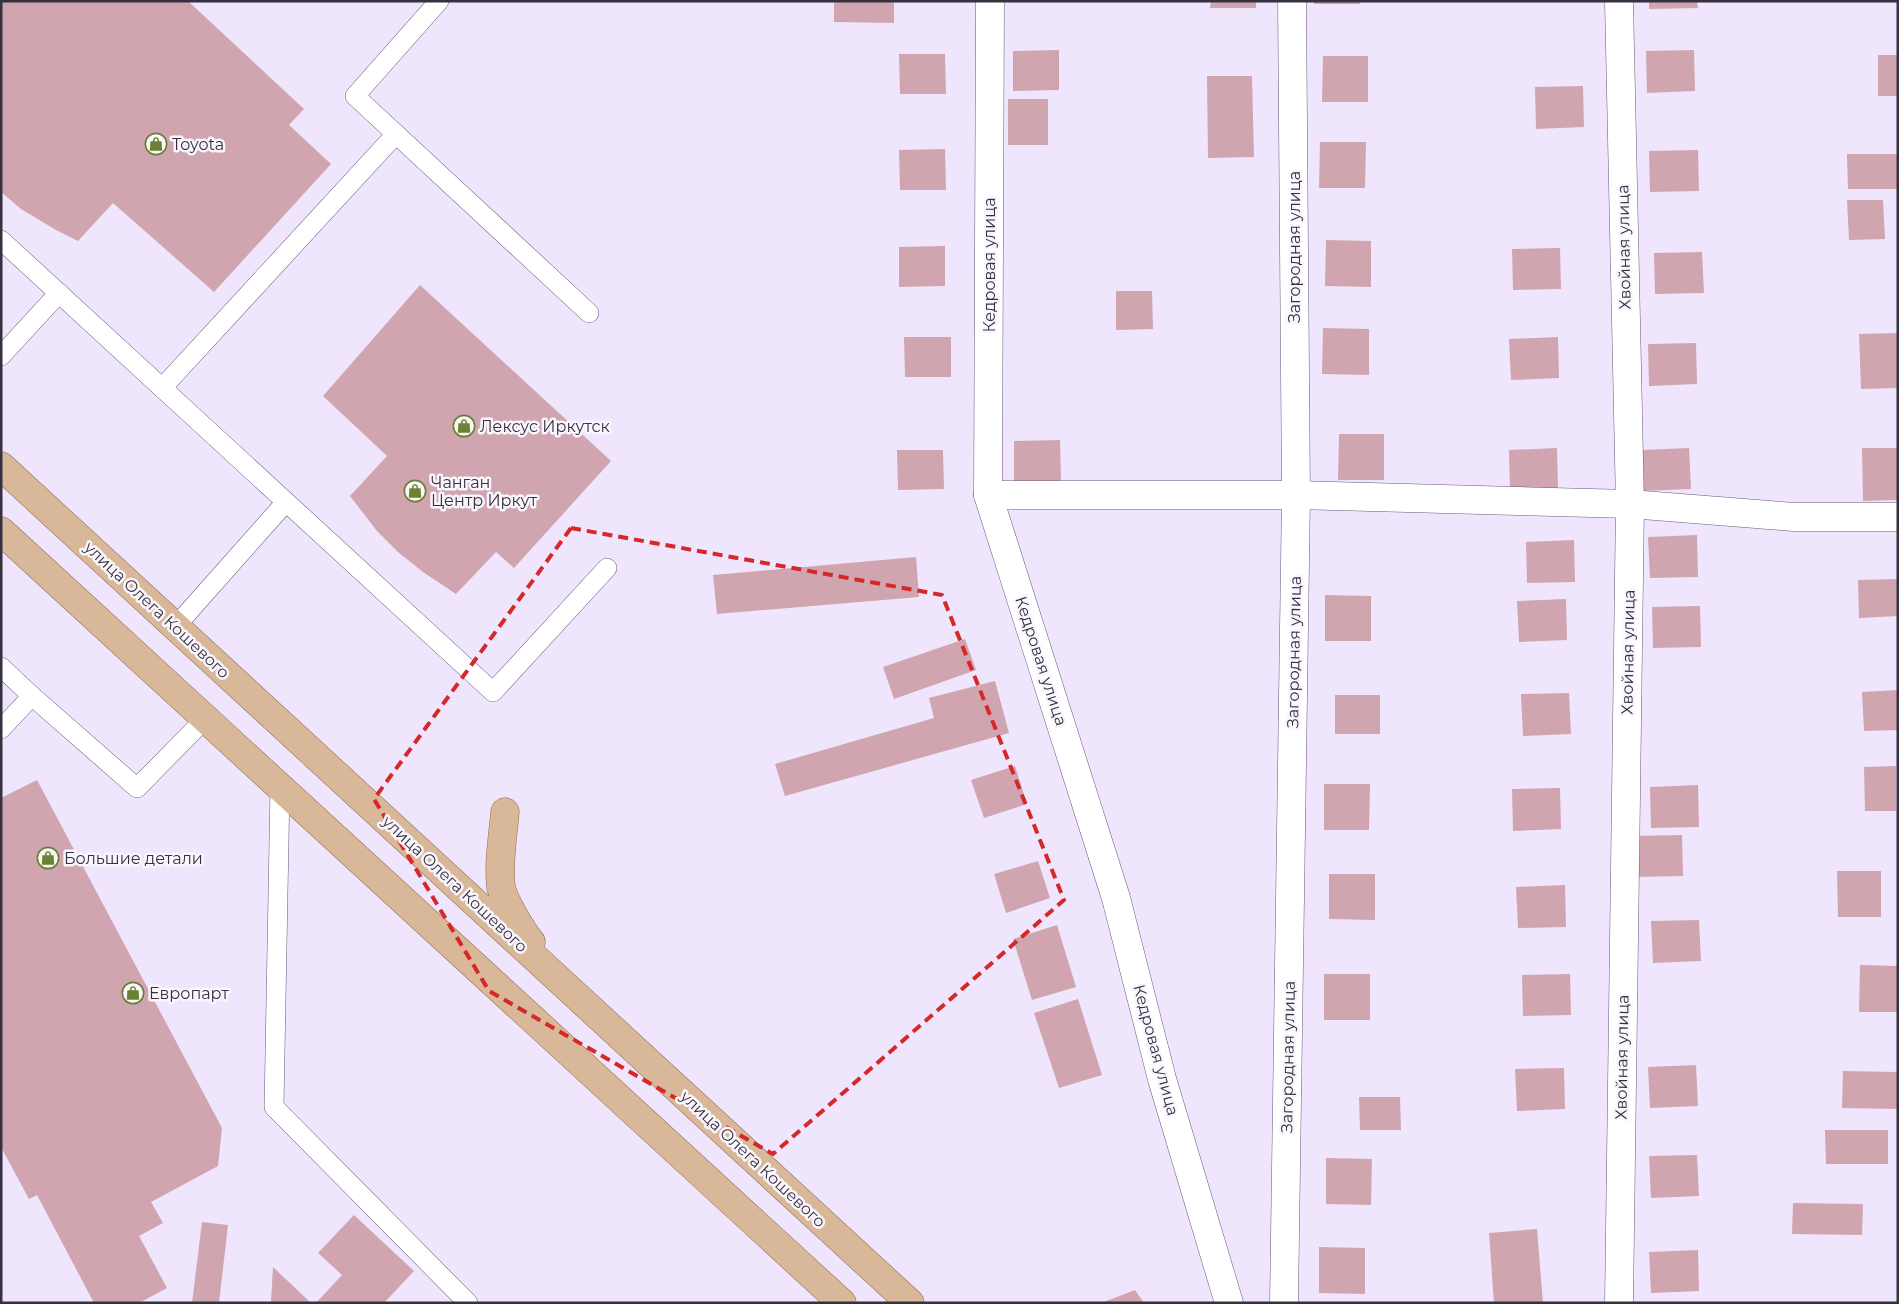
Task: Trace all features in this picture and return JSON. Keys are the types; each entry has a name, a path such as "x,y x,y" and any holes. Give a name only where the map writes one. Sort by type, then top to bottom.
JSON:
{"main road":[{"name":"улица Олега Кошевого","path":"1,466 910,1303"},
{"path":"1,531 842,1303"},
{"path":"505,812 500,862 502,889 522,930 563,983"}],"street":[{"name":"Кедровая улица","path":"990,1 988,495 1116,898 1162,1079 1229,1303"},
{"name":"Загородная улица","path":"1284,1303 1296,495 1292,1"},
{"name":"Хвойная улица","path":"1619,1 1630,504 1619,1303"},
{"path":"988,495 1296,495 1630,504 1794,517 1898,517"}],"lane":[{"path":"439,1 355,96 589,313"},
{"path":"162,388 396,134"},
{"path":"1,240 493,692 607,568"},
{"path":"1,356 59,293"},
{"path":"175,627 286,502"},
{"path":"1,667 137,788 206,718"},
{"path":"1,729 32,696"},
{"path":"280,787 274,1107 468,1303"}],"highlighted area":[{"path":"571,528 942,595 1064,900 773,1154 489,991 374,799"}],"building":[{"name":"Toyota","path":"1,1 188,1 304,109 289,125 331,164 214,292 113,203 78,241 21,209 1,192"},
{"path":"834,1 894,1 894,23 834,22"},
{"path":"1211,1 1256,1 1256,8 1210,8"},
{"path":"1314,1 1360,1 1360,4 1314,4"},
{"path":"1649,1 1697,1 1698,8 1649,9"},
{"path":"1059,50 1059,90 1013,91 1013,51"},
{"path":"1694,50 1695,91 1647,93 1646,51"},
{"path":"899,54 945,54 946,94 900,94"},
{"path":"1878,55 1898,55 1898,96 1878,96"},
{"path":"1323,56 1368,56 1368,102 1322,102"},
{"path":"1207,76 1252,76 1254,157 1208,158"},
{"path":"1583,86 1584,127 1536,129 1535,87"},
{"path":"1008,99 1048,99 1048,145 1008,145"},
{"path":"1320,142 1366,142 1365,188 1319,188"},
{"path":"945,149 946,190 900,190 899,150"},
{"path":"1698,150 1699,191 1650,192 1649,151"},
{"path":"1847,154 1898,154 1898,189 1848,189"},
{"path":"1847,200 1883,200 1885,239 1849,240"},
{"path":"1326,240 1371,241 1371,287 1325,286"},
{"path":"945,246 945,286 899,287 899,247"},
{"path":"1560,248 1561,289 1513,290 1512,249"},
{"path":"1702,252 1704,293 1655,294 1654,253"},
{"name":"Лексус Иркутск","path":"420,285 611,461 514,568 496,552 456,594 399,553 377,531 350,496 387,456 323,396"},
{"path":"1116,291 1152,291 1153,329 1116,330"},
{"path":"1323,328 1369,329 1369,375 1322,374"},
{"path":"1898,333 1898,388 1861,389 1859,334"},
{"path":"904,337 951,337 951,377 905,377"},
{"path":"1558,337 1559,378 1511,380 1509,339"},
{"path":"1696,343 1697,384 1649,386 1648,344"},
{"path":"1339,434 1384,434 1384,480 1338,480"},
{"path":"1060,440 1061,481 1014,481 1014,441"},
{"path":"1557,448 1558,489 1510,491 1509,450"},
{"path":"1689,448 1691,489 1642,491 1641,450"},
{"path":"1862,448 1898,448 1898,500 1863,501"},
{"path":"897,450 943,450 944,489 898,490"},
{"path":"1697,535 1698,577 1650,578 1648,537"},
{"path":"1574,540 1575,582 1527,583 1526,542"},
{"path":"916,557 919,597 717,614 713,575"},
{"path":"1898,579 1898,616 1859,618 1858,580"},
{"path":"1325,595 1371,596 1371,641 1325,641"},
{"path":"1566,599 1567,640 1519,642 1517,601"},
{"path":"1700,606 1701,647 1653,648 1652,607"},
{"path":"965,639 976,670 894,699 883,667"},
{"path":"995,681 1009,733 785,796 775,764 934,718 929,698"},
{"path":"1898,690 1898,730 1864,731 1862,692"},
{"path":"1569,693 1571,734 1523,736 1521,694"},
{"path":"1335,695 1380,695 1380,734 1335,734"},
{"path":"1015,766 1027,804 984,818 971,780"},
{"path":"1896,766 1896,811 1865,811 1864,767"},
{"path":"37,780 222,1128 218,1166 151,1202 163,1223 139,1236 167,1288 139,1303 94,1303 37,1195 29,1199 1,1147 1,798"},
{"path":"1324,784 1370,784 1369,830 1324,830"},
{"path":"1698,785 1699,827 1651,828 1650,787"},
{"path":"1560,788 1561,829 1513,831 1512,789"},
{"path":"1682,835 1683,876 1635,877 1633,836"},
{"path":"1038,861 1050,898 1006,913 994,874"},
{"path":"1837,871 1881,871 1881,917 1838,917"},
{"path":"1329,874 1375,874 1375,920 1329,919"},
{"path":"1565,885 1566,927 1518,928 1516,887"},
{"path":"1699,920 1701,961 1653,963 1651,921"},
{"path":"1057,925 1076,987 1032,1000 1013,939"},
{"path":"1860,965 1898,966 1898,1012 1859,1012"},
{"path":"1324,974 1370,974 1370,1020 1324,1020"},
{"path":"1570,974 1571,1015 1523,1016 1522,975"},
{"path":"1078,999 1102,1075 1059,1088 1034,1013"},
{"path":"1696,1065 1698,1106 1650,1108 1648,1067"},
{"path":"1564,1068 1565,1109 1517,1111 1515,1069"},
{"path":"1843,1071 1898,1072 1898,1109 1842,1108"},
{"path":"1359,1097 1400,1097 1401,1130 1360,1130"},
{"path":"1825,1130 1888,1130 1888,1164 1826,1164"},
{"path":"1697,1155 1699,1196 1651,1198 1649,1156"},
{"path":"1326,1158 1372,1159 1371,1205 1326,1204"},
{"path":"1793,1203 1863,1204 1862,1235 1792,1234"},
{"path":"354,1215 414,1271 384,1303 316,1303 342,1275 318,1253"},
{"path":"202,1222 228,1225 219,1303 192,1303"},
{"path":"1537,1229 1543,1303 1494,1303 1489,1233"},
{"path":"1319,1247 1365,1248 1365,1294 1319,1293"},
{"path":"1698,1250 1699,1291 1651,1293 1649,1252"},
{"path":"273,1267 311,1303 271,1303"},
{"path":"1135,1290 1144,1303 1101,1303"}],"place":[{"name":"Toyota","path":"156,144"},
{"name":"Лексус Иркутск","path":"464,426"},
{"name":"Чанган Центр Иркут","path":"415,491"},
{"name":"Большие детали","path":"48,858"},
{"name":"Европарт","path":"133,993"}]}
